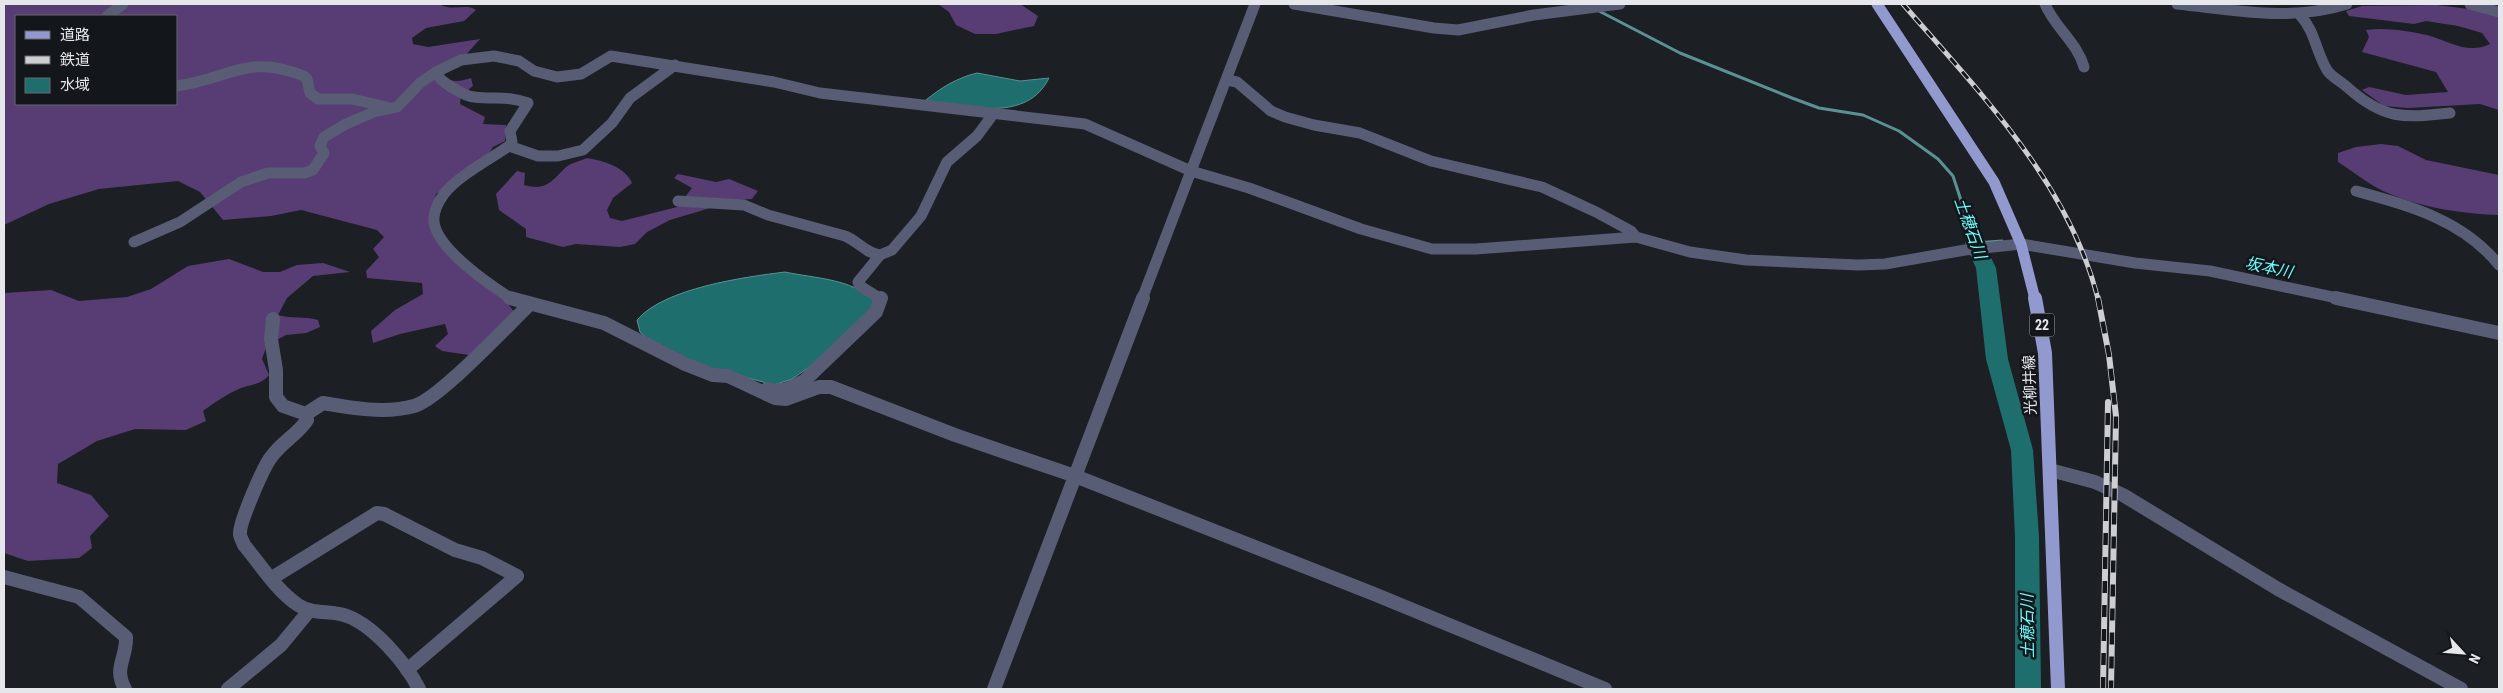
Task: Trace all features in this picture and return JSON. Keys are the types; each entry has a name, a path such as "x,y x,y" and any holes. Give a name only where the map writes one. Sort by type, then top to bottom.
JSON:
{"main road":[{"name":"光柳井線","path":"1876,4 1994,182 2021,244 2039,314 2045,353 2058,689"}],"street":[{"path":"108,15 123,4"},
{"path":"994,689 1255,4"},
{"path":"1259,4 1264,4"},
{"path":"1294,4 1434,28 1458,30 1534,15 1620,4"},
{"path":"2045,4 2050,18 2075,48 2084,67"},
{"path":"2177,4 2300,15 2347,4"},
{"path":"2300,4 2315,13"},
{"path":"2470,4 2499,12"},
{"path":"2300,15 2306,22 2328,72 2368,106 2392,115 2412,117 2450,113"},
{"path":"134,242 185,219 217,194 250,178 286,172 303,175 321,162 324,153 320,146 324,137 346,124 389,108 397,107 420,83 436,72 461,60 485,56 520,61 534,71 558,77 580,74 611,56 786,84 820,93 1086,124 1191,171 1361,229 1432,249 1476,249 1636,237 1690,252 1746,260 1858,265 1885,264 1965,250 2021,244 2135,263 2210,272 2499,333"},
{"path":"509,146 538,156 558,156 583,150 612,123 620,109 630,98 675,65"},
{"path":"178,85 251,67 274,66 304,76 307,79 310,93 318,99 352,99 389,108"},
{"path":"436,72 443,82 472,97 511,97 528,103 510,131 512,142 509,146 448,189 434,212 434,224 443,241 476,276 514,301 528,306 604,323 685,364 713,375 728,376 775,398 786,399 819,387 831,388 954,435 1076,476 1374,594 1605,689"},
{"path":"1227,80 1237,82 1271,110 1285,117 1314,125 1360,133 1431,161 1542,187 1596,212 1631,231 1636,237"},
{"path":"755,389 762,387 775,391 787,389 804,381 876,312 881,298 860,286 858,282 880,255 892,250 906,236 921,216 953,155 977,136 994,113"},
{"path":"2356,192 2405,205 2443,220 2484,247 2499,265"},
{"path":"678,201 744,205 768,215 854,239 865,250 880,255"},
{"path":"306,414 323,403 352,408 400,409 416,406 444,386 528,306"},
{"path":"273,319 271,355 276,371 275,397 279,403 306,414"},
{"path":"306,414 307,420 303,426 272,455 264,468 251,497 240,534 244,545 297,604 309,611 346,616 359,622 391,651 407,670 418,689"},
{"path":"2050,470 2096,482 2123,495 2278,589 2461,689"},
{"path":"272,578 377,513 384,514 455,550 482,558 517,576 407,670"},
{"path":"4,577 79,597 126,637 128,645 118,670 120,683 125,689"},
{"path":"228,689 281,646 309,611"}],"shaded area":[{"path":"4,4 439,4 449,7 468,7 476,10 464,21 426,28 412,38 413,44 428,47 480,39 464,57 434,70 443,77 455,81 471,78 473,86 461,96 460,104 485,117 483,124 506,125 505,141 493,147 486,158 436,194 429,224 438,243 506,301 515,313 469,355 442,351 435,346 448,334 445,324 400,334 373,343 371,331 395,310 423,294 422,283 367,278 366,271 379,257 373,249 384,237 377,230 301,210 271,216 223,220 200,192 178,181 99,189 49,204 4,225"},
{"path":"938,4 1020,4 1038,16 1034,26 996,34 975,34 956,25 949,12"},
{"path":"2437,5 2477,10 2499,16 2499,110 2480,104 2408,108 2384,106 2362,90 2369,87 2406,95 2448,92 2436,72 2362,52 2369,37 2366,30 2389,29 2412,32 2466,48 2482,47 2490,44 2482,33 2458,26 2426,21 2414,24 2349,16 2346,11 2362,6"},
{"path":"2381,144 2398,146 2426,160 2499,175 2499,215 2444,209 2403,199 2377,187 2338,162 2338,153 2356,147"},
{"path":"587,158 612,165 629,177 632,183 613,198 607,210 610,218 622,221 677,207 692,188 674,178 678,174 716,182 729,179 758,191 752,199 737,200 670,220 647,232 635,244 620,247 576,244 563,247 526,237 526,229 499,210 496,194 517,171 525,173 524,185 538,187 548,184 572,163"},
{"path":"229,259 263,272 280,272 297,265 323,263 350,272 313,276 287,298 278,315 318,320 320,327 306,333 286,335 267,345 262,359 269,375 260,382 236,390 221,398 203,411 206,421 186,430 135,429 97,441 58,464 57,483 91,495 109,516 90,536 92,548 79,558 28,561 4,553 4,293 51,290 79,301 127,297 151,289 188,266"}],"water":[{"path":"977,73 1020,81 1049,78 1039,92 1027,101 1012,106 979,108 926,100 950,84"},
{"path":"785,272 844,283 865,293 873,300 872,308 815,363 792,379 774,385 700,365 648,339 640,332 637,320 649,309 685,292 728,281"}],"waterway":[{"name":"土穂石川","path":"1599,11 1680,53 1792,98 1819,108 1863,115 1899,131 1938,159 1953,176 1975,243 2002,241"},
{"name":"土穂石川","path":"1975,243 1986,268 1997,359 2022,450 2027,537 2028,689"}],"railway":[{"path":"1903,4 1990,105 2044,178 2066,216 2084,257 2098,299"},
{"path":"2098,298 2109,355 2116,416 2111,689"},
{"path":"2103,689 2108,402"}],"water label":[{"name":"坂本川","path":"2269,267"}]}
